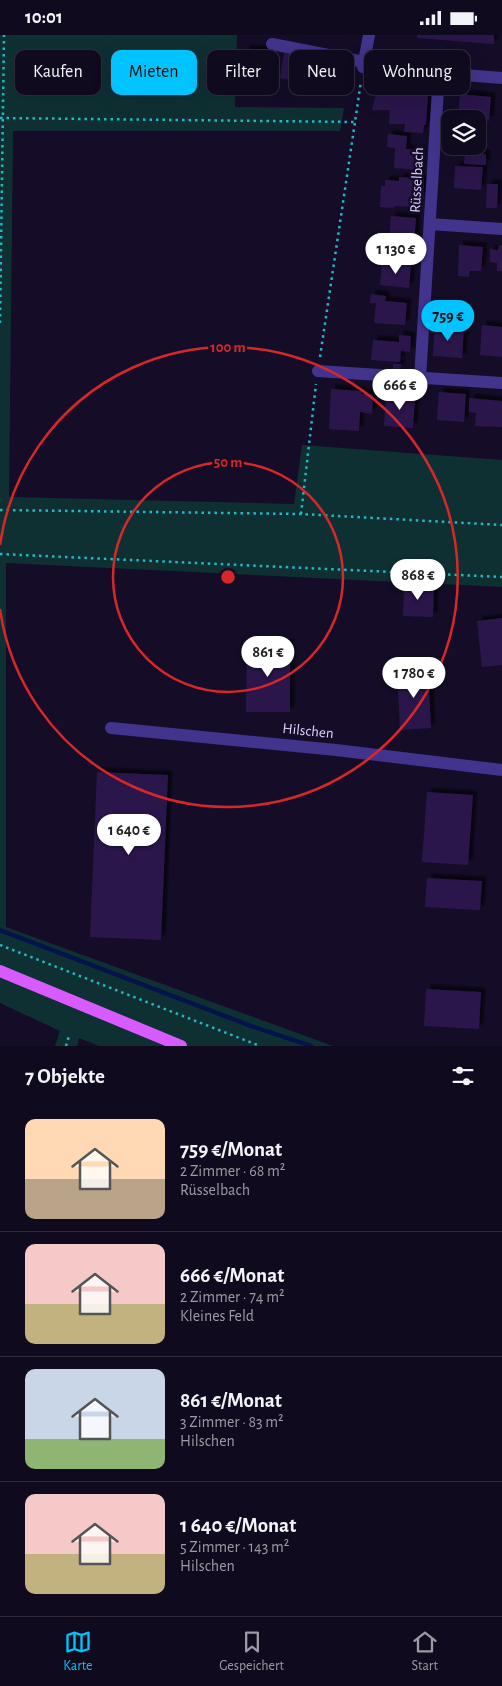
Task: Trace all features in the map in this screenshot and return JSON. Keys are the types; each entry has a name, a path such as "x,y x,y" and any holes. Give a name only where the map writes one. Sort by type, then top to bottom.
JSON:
{"main road":[{"path":"0,971 181,1046"}],"street":[{"path":"366,50 369,35"},
{"path":"272,45 364,64"},
{"path":"470,75 502,77"},
{"name":"Rüsselbach","path":"420,378 438,95"},
{"path":"430,224 502,229"},
{"path":"318,371 502,383"},
{"name":"Hilschen","path":"111,729 336,750 502,770"}],"path":[{"path":"0,323 1,118 4,35"},
{"path":"301,515 318,371 364,64"},
{"path":"1,118 355,122"},
{"path":"0,510 301,515 502,525"},
{"path":"0,554 502,577"},
{"path":"0,945 260,1046"},
{"path":"66,1046 69,1035"}],"green space":[{"path":"0,35 237,35 237,50 207,50 207,95 235,95 235,107 344,108 340,131 13,131 9,497 294,504 302,445 502,460 502,587 6,563 6,927 333,1046 99,1046 79,1038 77,1046 55,1046 60,1031 0,1003"}],"building":[{"path":"417,35 494,35 494,44 417,38"},
{"path":"284,53 289,54 289,80 280,78"},
{"path":"376,95 428,95 426,125 424,125 423,133 404,132 405,124 389,124 390,110 372,110"},
{"path":"460,95 491,97 489,121 486,121 486,110 459,110"},
{"path":"388,134 407,136 406,149 421,150 420,170 394,168 395,148 387,147"},
{"path":"465,155 486,155 486,165 464,164"},
{"path":"455,166 483,167 481,190 454,188"},
{"path":"399,177 424,179 423,199 413,198 412,207 380,207 381,186 385,186 385,180 399,181"},
{"path":"487,184 498,184 497,208 486,208"},
{"path":"391,216 416,218 414,244 389,242"},
{"path":"459,245 483,247 481,271 470,271 469,277 458,276"},
{"path":"499,245 502,245 502,271 497,271 497,263 490,262 490,249 498,250"},
{"path":"382,261 411,264 409,288 380,285"},
{"path":"371,294 386,296 385,301 407,303 405,325 374,323 376,303 370,303"},
{"path":"482,325 502,327 502,357 480,355"},
{"path":"435,326 464,328 462,358 433,356"},
{"path":"399,335 411,336 410,352 401,351 400,362 371,360 373,340 399,342"},
{"path":"393,364 401,364 400,370 393,369"},
{"path":"331,389 362,391 361,394 373,394 372,414 360,412 359,431 329,429"},
{"path":"439,392 466,394 464,422 437,420"},
{"path":"386,395 415,397 413,428 384,426"},
{"path":"469,398 502,401 502,427 475,426 476,413 469,412"},
{"path":"404,586 434,587 433,617 403,616"},
{"path":"502,618 502,665 482,667 477,621"},
{"path":"247,644 290,644 290,712 246,712"},
{"path":"428,668 431,728 400,730 397,670"},
{"path":"97,772 168,775 161,940 90,937"},
{"path":"427,792 473,795 468,865 422,862"},
{"path":"427,878 482,881 480,910 425,907"},
{"path":"426,989 481,992 479,1029 424,1026"}],"waterway":[{"path":"0,930 251,1026 311,1046"}]}
